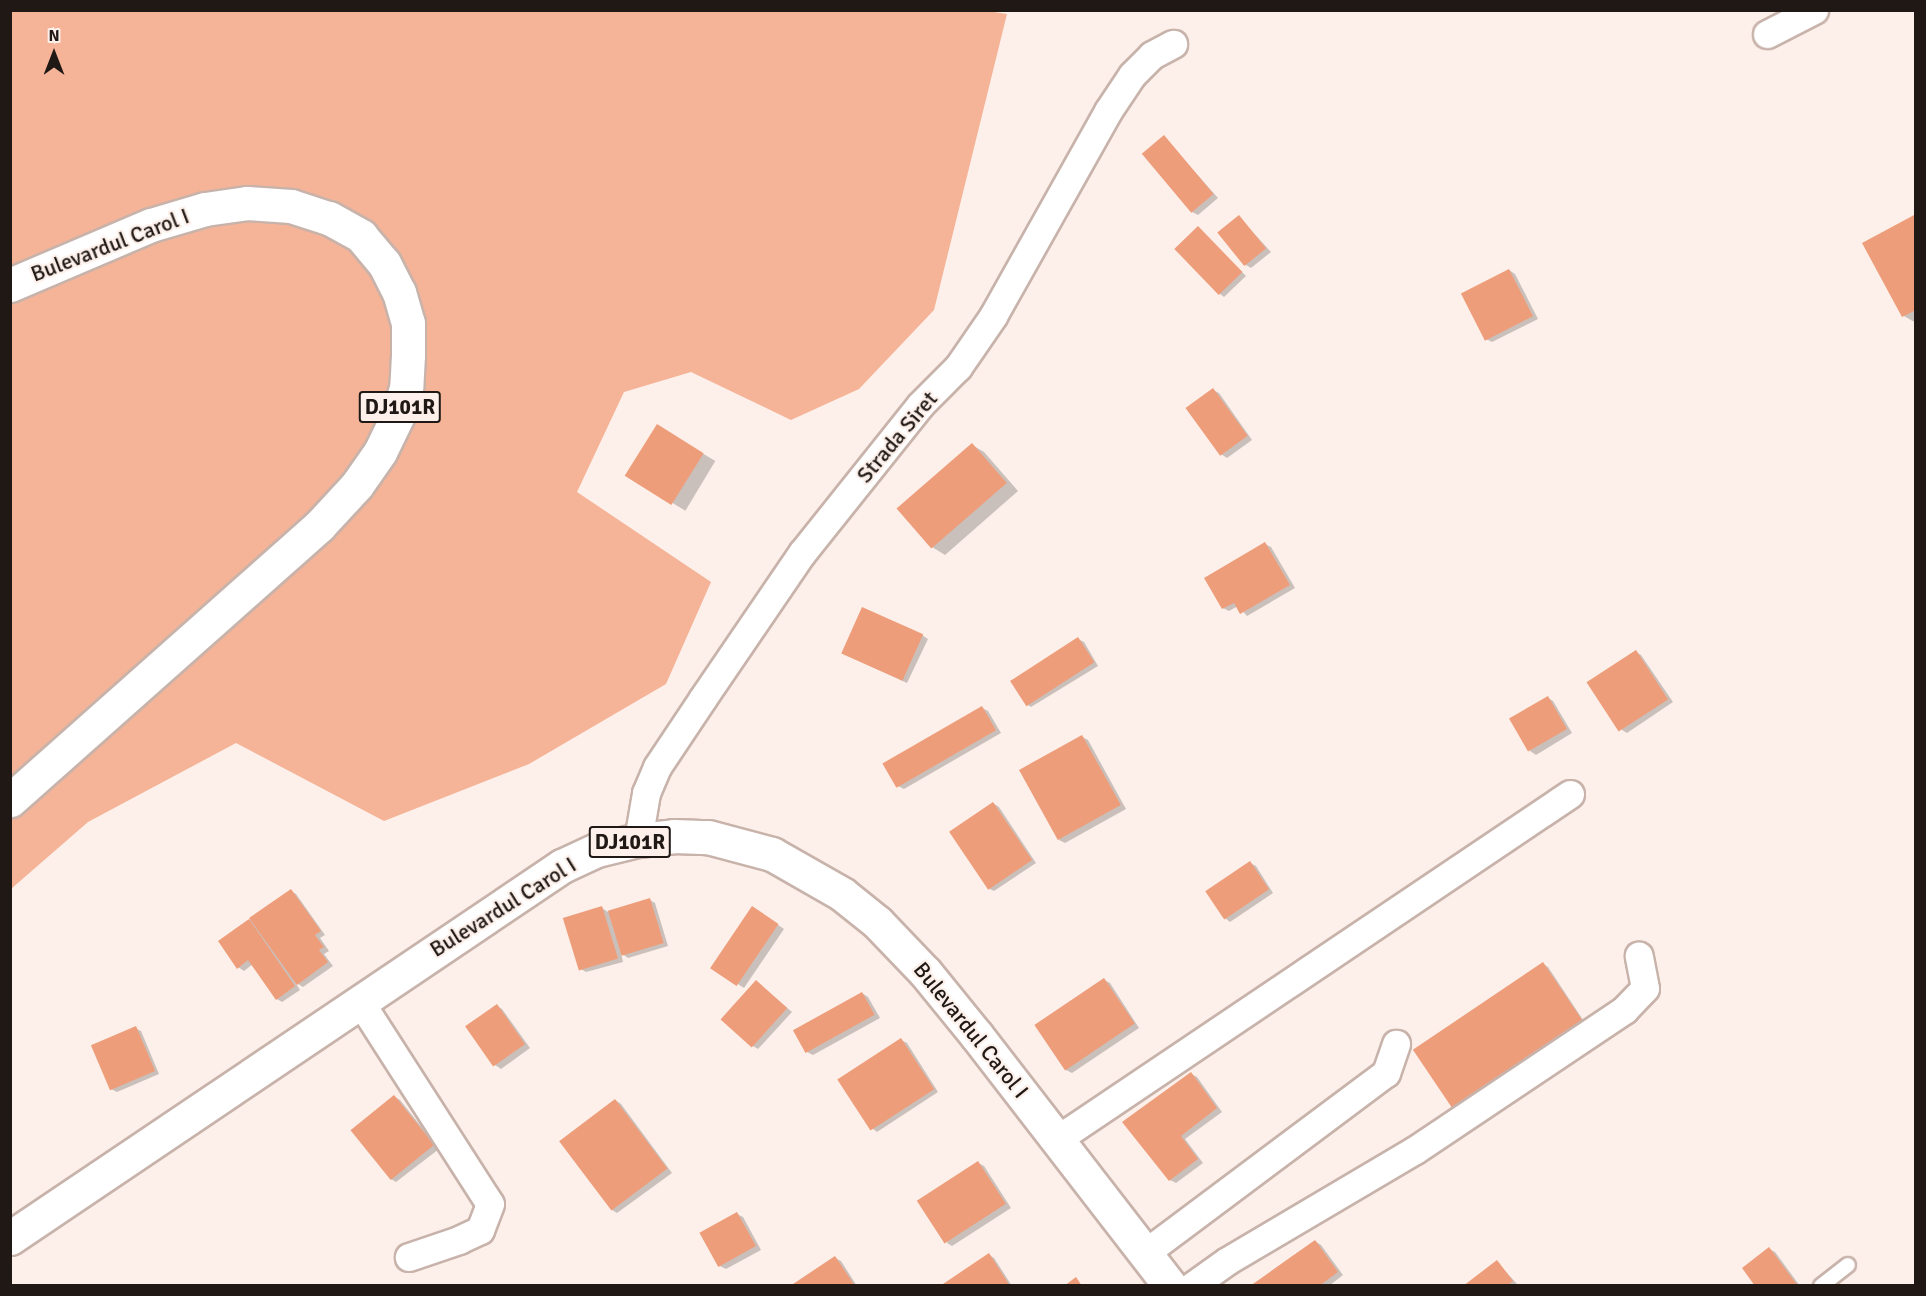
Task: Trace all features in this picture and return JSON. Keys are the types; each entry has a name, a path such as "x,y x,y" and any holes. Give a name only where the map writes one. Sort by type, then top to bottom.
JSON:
{"main road":[{"name":"Bulevardul Carol I","path":"10,285 151,225 194,212 247,203 291,206 329,218 361,236 384,263 399,292 408,323 406,388 398,415 380,452 357,485 319,525 10,800"},
{"name":"Bulevardul Carol I","path":"10,1239 359,1000 562,866 597,850 638,840 674,836 708,837 742,844 772,854 842,894 877,922 925,972 1059,1138 1170,1286"}],"street":[{"path":"1767,34 1814,10"},
{"name":"Strada Siret","path":"638,840 646,793 657,767 702,698 802,553 920,405 958,367 993,316 1108,111 1132,75 1152,55 1173,44"},
{"path":"1059,1138 1570,794"},
{"path":"1192,1286 1227,1261 1415,1150 1624,1010 1645,988 1639,956"},
{"path":"359,1000 490,1204 480,1230 459,1240 409,1257"},
{"path":"1145,1253 1386,1073 1396,1044"}],"lane":[{"path":"1821,1286 1848,1265"}],"shaded area":[{"path":"981,10 1007,14 934,310 859,389 791,420 691,372 624,392 577,492 711,582 666,684 529,764 384,821 236,743 88,822 11,889 11,11"}],"building":[{"path":"1164,135 1213,194 1191,213 1142,154"},
{"path":"1916,214 1916,310 1902,317 1862,243"},
{"path":"1239,215 1266,248 1244,266 1217,233"},
{"path":"1198,226 1242,272 1219,295 1174,249"},
{"path":"1509,269 1533,316 1485,341 1461,294"},
{"path":"1213,388 1248,436 1220,456 1185,408"},
{"path":"657,424 704,453 671,505 625,476"},
{"path":"972,443 1007,483 931,549 897,509"},
{"path":"1265,542 1290,585 1240,614 1234,603 1222,609 1204,578"},
{"path":"862,607 923,634 902,681 841,654"},
{"path":"1078,637 1094,662 1026,706 1010,681"},
{"path":"1636,650 1668,699 1619,732 1587,682"},
{"path":"1548,696 1567,729 1528,751 1509,718"},
{"path":"982,706 996,730 896,788 882,764"},
{"path":"1082,735 1121,805 1058,840 1019,770"},
{"path":"993,802 1032,860 988,890 949,832"},
{"path":"1250,861 1269,889 1224,919 1205,891"},
{"path":"291,889 321,931 315,935 324,947 319,950 328,962 297,985 249,918"},
{"path":"650,898 664,943 622,956 608,911"},
{"path":"602,906 618,959 579,971 563,918"},
{"path":"752,906 779,924 737,986 710,968"},
{"path":"249,919 295,986 276,1000 248,960 237,969 218,941"},
{"path":"1543,962 1587,1027 1457,1115 1413,1050"},
{"path":"1104,978 1135,1024 1065,1071 1034,1025"},
{"path":"756,980 787,1008 752,1047 721,1019"},
{"path":"862,992 875,1015 806,1053 793,1030"},
{"path":"497,1004 525,1044 493,1067 465,1026"},
{"path":"136,1026 155,1071 110,1090 91,1045"},
{"path":"901,1038 934,1089 870,1131 837,1079"},
{"path":"1191,1072 1217,1108 1181,1136 1198,1159 1169,1181 1122,1122"},
{"path":"394,1095 434,1145 391,1180 350,1130"},
{"path":"615,1099 667,1168 611,1211 559,1141"},
{"path":"978,1161 1006,1204 945,1244 917,1201"},
{"path":"737,1212 756,1246 718,1267 699,1233"},
{"path":"1315,1240 1338,1272 1319,1286 1250,1286"},
{"path":"1769,1247 1798,1286 1755,1286 1742,1268"},
{"path":"989,1253 1010,1286 940,1286"},
{"path":"835,1256 855,1286 790,1286"},
{"path":"1497,1260 1513,1281 1507,1286 1463,1286"},
{"path":"1076,1277 1082,1286 1064,1286"}]}
